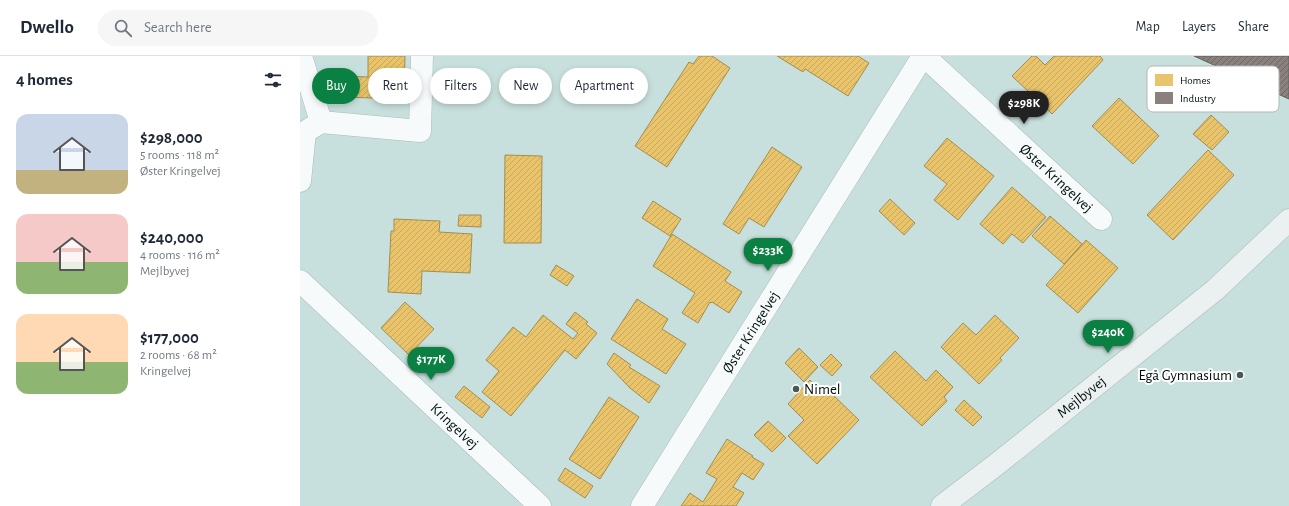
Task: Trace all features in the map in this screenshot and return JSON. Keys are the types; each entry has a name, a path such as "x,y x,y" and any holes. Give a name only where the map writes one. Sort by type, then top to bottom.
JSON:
{"street":[{"path":"301,56 321,122"},
{"path":"300,181 305,132 321,122 420,131 422,56"},
{"name":"Øster Kringelvej","path":"642,506 924,56 1101,219"},
{"name":"Mejlbyvej","path":"942,506 1215,290 1289,220"},
{"name":"Kringelvej","path":"300,281 540,506"}],"building: Homes":[{"path":"368,56 405,56 405,68 368,68"},
{"path":"699,56 712,56 730,68 667,167 635,146 689,62 693,64"},
{"path":"777,56 858,56 869,63 848,96 805,69 803,72"},
{"path":"1032,56 1036,56 1045,65 1054,56 1100,56 1103,60 1052,114 1012,76"},
{"path":"360,77 368,77 368,98 360,98"},
{"path":"1119,98 1159,136 1133,164 1092,126"},
{"path":"1211,115 1229,132 1212,150 1193,134"},
{"path":"947,138 994,176 958,220 934,200 947,184 924,166"},
{"path":"772,147 802,167 764,227 749,218 739,234 723,224"},
{"path":"1208,150 1234,175 1173,240 1147,215"},
{"path":"505,155 542,156 541,243 504,243"},
{"path":"1012,187 1046,217 1023,243 1012,234 1003,244 980,224"},
{"path":"890,199 915,223 904,235 879,211"},
{"path":"653,201 681,219 670,236 642,218"},
{"path":"459,215 481,215 481,227 458,226"},
{"path":"1050,216 1082,244 1064,264 1032,236"},
{"path":"394,219 440,221 439,232 472,234 470,273 422,271 421,294 388,292 391,231 394,231"},
{"path":"672,234 731,272 725,281 742,292 729,313 710,302 698,323 682,313 695,293 653,266"},
{"path":"1086,240 1118,268 1078,313 1046,285"},
{"path":"556,265 574,276 567,286 550,275"},
{"path":"637,299 668,319 662,329 686,344 666,374 611,339"},
{"path":"405,302 434,329 409,355 381,328"},
{"path":"575,312 588,322 586,324 597,333 576,359 565,350 511,416 482,392 499,371 486,360 513,327 526,337 543,315 573,339 578,333 566,324"},
{"path":"995,315 1019,338 1000,358 1002,360 979,384 941,347 963,323 976,335"},
{"path":"799,348 818,367 804,382 785,363"},
{"path":"895,351 926,381 936,370 953,387 944,397 947,401 922,426 870,377"},
{"path":"614,353 631,365 629,367 660,386 649,403 630,388 607,364"},
{"path":"831,354 842,365 832,376 820,365"},
{"path":"810,380 826,396 830,392 859,420 817,464 788,436 804,420 788,404"},
{"path":"464,386 490,407 482,418 455,397"},
{"path":"609,397 639,417 600,479 569,459"},
{"path":"964,400 982,417 973,426 955,410"},
{"path":"768,421 786,438 772,452 754,435"},
{"path":"727,439 764,464 753,480 742,473 733,487 744,493 736,506 681,506 690,493 703,502 717,479 706,473"},
{"path":"565,468 593,486 585,498 558,480"}],"building: Industry":[{"path":"1194,56 1289,56 1289,99 1279,94 1279,66 1216,66"}],"place":[{"name":"Egå Gymnasium","path":"1240,375"},
{"name":"Nimel","path":"796,389"}]}
